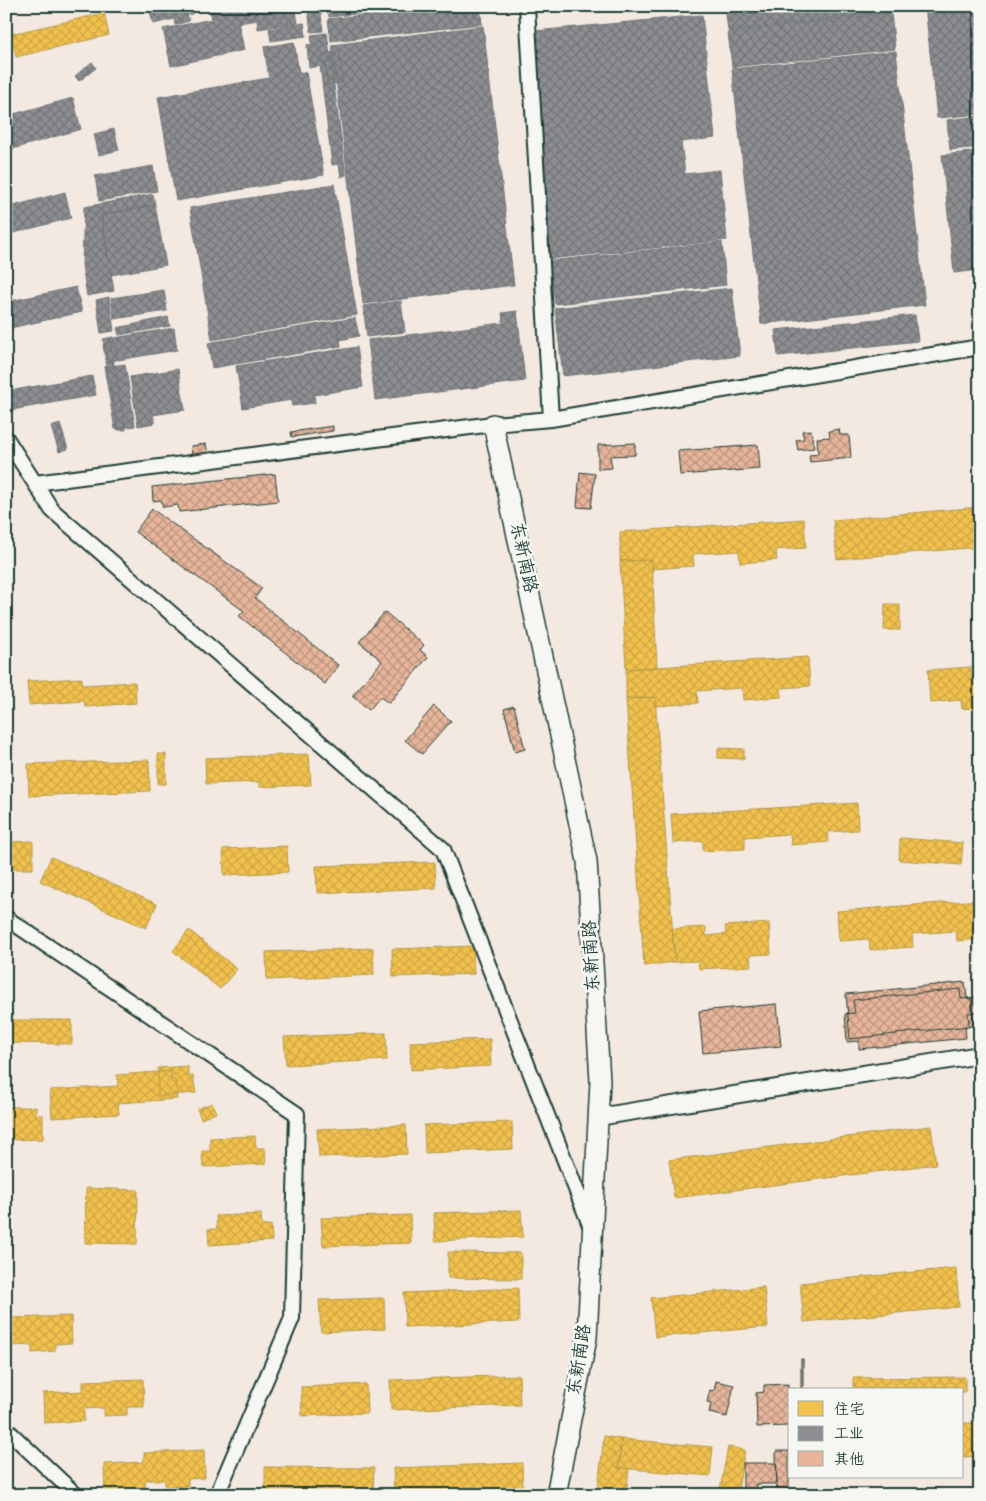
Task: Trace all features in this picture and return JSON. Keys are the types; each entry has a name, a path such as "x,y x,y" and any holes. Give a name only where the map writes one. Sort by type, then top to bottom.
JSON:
{"main road":[{"name":"东新南路","path":"493,424 587,861 600,1081 587,1338 556,1495"}],"street":[{"path":"527,6 550,419"},
{"path":"34,483 493,424 550,419 980,347"},
{"path":"6,438 52,510 443,849 592,1230"},
{"path":"6,918 297,1114 292,1318 217,1495"},
{"path":"598,1117 980,1055"},
{"path":"6,1429 76,1495"}],"building: 住宅":[{"path":"104,13 109,35 16,57 11,34"},
{"path":"980,507 980,547 837,559 833,520"},
{"path":"804,519 806,548 776,550 777,560 740,563 739,551 693,554 694,566 652,569 652,560 620,561 620,532"},
{"path":"652,560 657,667 626,669 620,561"},
{"path":"885,604 900,604 900,630 884,630"},
{"path":"808,657 810,686 781,688 781,697 743,700 742,688 697,691 698,703 656,706 655,697 626,699 626,669"},
{"path":"971,667 971,676 980,676 980,707 962,709 961,700 930,703 928,670"},
{"path":"82,678 82,685 135,682 136,703 85,707 84,701 29,705 27,681"},
{"path":"6,681 9,681 10,712 6,712"},
{"path":"655,697 675,962 644,966 626,699"},
{"path":"718,748 744,749 744,759 718,758"},
{"path":"158,754 166,754 166,784 158,784"},
{"path":"309,754 311,785 259,787 259,782 206,784 205,758"},
{"path":"6,758 10,758 11,783 6,783"},
{"path":"149,760 150,791 29,796 28,764"},
{"path":"857,803 858,830 828,832 828,842 791,845 790,834 745,837 745,849 703,851 703,841 673,843 671,814"},
{"path":"900,838 963,843 961,865 899,860"},
{"path":"33,841 33,869 6,869 6,842"},
{"path":"287,846 288,872 224,875 223,849"},
{"path":"51,857 157,904 146,928 40,881"},
{"path":"435,862 436,888 317,893 316,866"},
{"path":"980,900 980,939 957,941 956,931 912,934 913,947 870,950 869,939 839,941 837,911"},
{"path":"769,923 771,954 750,955 751,966 699,969 698,961 675,962 672,929 706,927 706,936 726,934 725,926"},
{"path":"189,930 237,969 220,989 173,951"},
{"path":"473,946 474,974 393,977 392,949"},
{"path":"373,948 374,975 267,980 266,952"},
{"path":"6,1014 7,1020 72,1020 72,1044 6,1043"},
{"path":"386,1033 387,1060 286,1065 284,1037"},
{"path":"490,1039 491,1066 411,1070 410,1042"},
{"path":"188,1066 188,1076 193,1076 196,1093 158,1096 158,1068"},
{"path":"171,1071 171,1080 175,1080 177,1099 118,1103 119,1114 52,1118 50,1090 118,1086 117,1075"},
{"path":"212,1103 216,1113 201,1119 197,1109"},
{"path":"6,1107 36,1107 36,1115 43,1115 43,1139 6,1140"},
{"path":"512,1122 513,1149 425,1153 424,1125"},
{"path":"406,1125 407,1154 319,1157 317,1129"},
{"path":"931,1126 936,1164 674,1198 669,1160"},
{"path":"255,1136 256,1148 265,1148 266,1164 203,1167 202,1151 210,1151 210,1138"},
{"path":"86,1188 138,1190 137,1244 85,1243"},
{"path":"521,1210 523,1237 435,1241 434,1213"},
{"path":"261,1214 262,1226 271,1225 272,1241 209,1245 208,1229 217,1229 216,1216"},
{"path":"410,1215 411,1243 323,1246 321,1218"},
{"path":"448,1252 521,1253 521,1279 448,1278"},
{"path":"956,1268 959,1307 804,1322 800,1283"},
{"path":"764,1287 768,1327 655,1337 651,1298"},
{"path":"518,1288 519,1322 405,1327 404,1293"},
{"path":"384,1298 385,1329 321,1332 319,1300"},
{"path":"71,1316 72,1343 55,1344 55,1351 32,1353 32,1345 12,1346 12,1358 6,1359 6,1328 11,1328 11,1318"},
{"path":"519,1375 520,1405 391,1410 390,1380"},
{"path":"965,1377 965,1392 964,1388 853,1388 853,1378"},
{"path":"143,1379 144,1407 127,1407 127,1415 104,1416 104,1408 84,1409 84,1421 44,1423 43,1393 83,1391 83,1381"},
{"path":"366,1384 367,1413 302,1416 301,1387"},
{"path":"964,1423 979,1423 980,1456 964,1457"},
{"path":"604,1436 621,1439 619,1468 629,1469 626,1495 597,1495"},
{"path":"621,1439 713,1447 710,1476 619,1468"},
{"path":"728,1447 745,1450 737,1495 719,1495"},
{"path":"204,1450 205,1478 188,1479 188,1486 165,1487 165,1480 145,1480 146,1493 105,1494 104,1464 144,1462 144,1453"},
{"path":"522,1463 523,1493 394,1495 393,1468"},
{"path":"265,1467 374,1468 373,1495 265,1495"}],"building: 工业":[{"path":"149,6 190,6 192,14 187,15 189,21 175,25 174,19 153,24"},
{"path":"209,6 235,6 244,50 171,66 163,29 212,19"},
{"path":"236,6 295,6 298,23 258,29 257,20 239,23"},
{"path":"327,6 419,6 329,17"},
{"path":"441,6 480,6 482,24 331,41 328,19"},
{"path":"725,6 890,6 891,12 728,31"},
{"path":"925,6 980,6 980,114 937,118"},
{"path":"320,7 323,31 311,32 308,9"},
{"path":"891,13 895,49 732,67 728,32"},
{"path":"702,15 715,138 681,142 685,174 720,170 727,240 549,259 525,32"},
{"path":"304,23 306,36 271,41 269,29"},
{"path":"483,26 514,285 363,304 332,45"},
{"path":"327,33 346,175 341,177 339,164 332,165 320,66 309,68 307,45 312,44 311,35"},
{"path":"294,42 299,73 306,72 324,175 176,201 158,97 269,78 264,47"},
{"path":"339,51 343,82 328,85 323,54"},
{"path":"896,51 925,305 761,324 732,69"},
{"path":"92,62 96,68 79,81 75,76"},
{"path":"73,98 81,129 6,151 6,116"},
{"path":"980,116 980,147 950,150 947,120"},
{"path":"114,129 119,150 99,155 94,134"},
{"path":"980,151 980,270 954,273 942,155"},
{"path":"153,166 157,191 99,201 95,176"},
{"path":"334,184 357,315 212,340 190,208"},
{"path":"65,192 71,218 6,235 6,208"},
{"path":"153,194 155,205 101,215 114,291 87,296 82,265 84,207"},
{"path":"155,205 166,265 111,275 101,215"},
{"path":"722,242 726,285 555,304 550,261"},
{"path":"76,287 82,312 6,329 6,302"},
{"path":"732,288 740,356 563,376 555,308"},
{"path":"164,290 167,311 114,319 111,298"},
{"path":"109,297 114,331 101,333 96,300"},
{"path":"401,301 405,332 367,337 363,306"},
{"path":"517,311 525,381 375,400 368,340 503,323 502,313"},
{"path":"915,315 918,341 778,356 775,330"},
{"path":"168,317 170,326 119,335 117,328"},
{"path":"355,318 359,336 340,340 337,321"},
{"path":"337,321 341,346 212,368 208,343"},
{"path":"174,328 177,350 118,360 114,338"},
{"path":"113,337 117,360 107,362 103,339"},
{"path":"110,342 126,430 118,430 103,345"},
{"path":"357,347 363,387 314,395 315,403 292,406 291,400 243,408 236,366"},
{"path":"125,364 135,426 115,429 104,367"},
{"path":"178,369 185,410 153,415 155,423 138,426 130,377"},
{"path":"92,376 96,395 12,410 9,391"},
{"path":"60,424 68,449 59,452 51,427"}],"building: 其他":[{"path":"333,426 333,431 292,437 291,432"},
{"path":"839,429 840,435 849,435 851,458 810,462 809,455 818,454 817,438 830,437 829,431"},
{"path":"811,430 814,448 798,450 796,440 804,439 802,431"},
{"path":"635,443 635,455 610,456 612,468 598,469 598,445"},
{"path":"206,444 208,454 192,456 191,446"},
{"path":"758,445 760,469 680,475 678,451"},
{"path":"580,472 595,474 591,508 577,507"},
{"path":"275,474 278,501 179,512 178,505 163,507 161,500 153,501 152,487"},
{"path":"152,509 262,588 255,598 338,665 325,684 239,616 244,611 135,532"},
{"path":"385,612 424,645 420,650 428,657 389,703 380,697 369,710 352,696 382,661 359,642"},
{"path":"434,706 451,721 422,754 405,740"},
{"path":"514,706 525,749 515,752 504,709"},
{"path":"965,982 967,998 980,997 980,1012 968,1013 969,1026 850,1039 846,994"},
{"path":"960,989 961,999 971,998 974,1026 965,1027 966,1038 859,1049 859,1041 847,1042 845,1014 855,1013 853,1000"},
{"path":"777,1004 781,1046 703,1053 699,1011"},
{"path":"801,1359 803,1359 803,1388 801,1388"},
{"path":"716,1381 734,1385 727,1417 709,1413 711,1403 707,1402 710,1390 714,1391"},
{"path":"788,1384 788,1426 757,1427 756,1393 764,1392 764,1385"},
{"path":"776,1451 788,1451 789,1488 777,1488"},
{"path":"743,1463 776,1463 777,1484 756,1484 756,1490 743,1490"}]}
